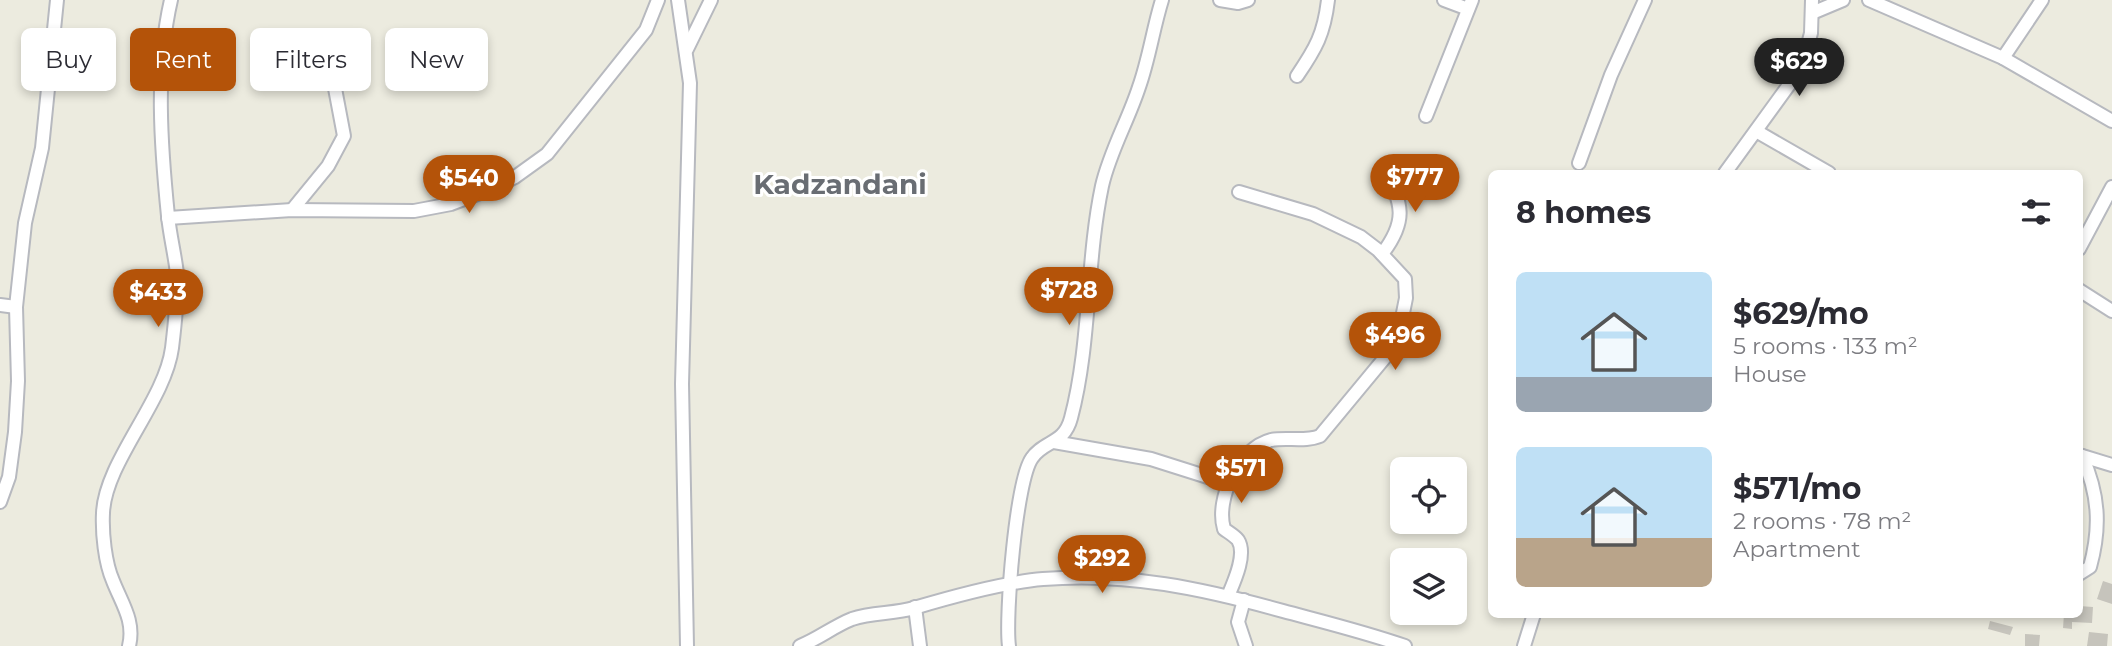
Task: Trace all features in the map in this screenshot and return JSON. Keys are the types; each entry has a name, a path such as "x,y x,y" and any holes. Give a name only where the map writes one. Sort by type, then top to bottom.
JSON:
{"street":[{"path":"0,502 9,477 15,432 18,381 16,307 25,223 42,148 57,0"},
{"path":"129,646 132,634 130,621 112,580 103,512 121,459 142,420 171,353 177,309 177,273 168,218 162,76 171,0"},
{"path":"168,218 292,210 414,211 451,204 515,177 547,154 596,95 646,30 658,0"},
{"path":"678,0 690,83 682,384 687,646"},
{"path":"687,49 710,0"},
{"path":"1009,646 1009,586 1023,485 1033,456 1062,437 1071,417 1085,333 1102,187 1118,136 1145,68 1162,0"},
{"path":"1220,0 1238,3 1248,0"},
{"path":"1297,76 1319,45 1325,27 1328,0"},
{"path":"1426,116 1470,5 1444,0"},
{"path":"1578,163 1611,75 1644,0"},
{"path":"1727,170 1802,67 1811,33 1812,6 1843,0"},
{"path":"1869,0 2003,58 2112,121"},
{"path":"2003,58 2042,0"},
{"path":"292,210 328,166 344,136 335,91"},
{"path":"1756,131 1824,170"},
{"path":"1382,254 1400,226 1396,193 1385,168"},
{"path":"2083,241 2112,187"},
{"path":"1228,596 1237,574 1240,548 1238,540 1224,529 1222,511 1230,484 1243,459 1265,442 1320,436 1339,409 1392,351 1399,336 1407,287 1405,279 1382,254 1361,237 1313,214 1240,192"},
{"path":"2083,293 2112,311"},
{"path":"0,305 16,307"},
{"path":"1054,442 1151,460 1230,484"},
{"path":"2083,456 2112,465"},
{"path":"2083,462 2097,495 2098,532 2090,567 2083,571"},
{"path":"800,646 852,619 1044,579 1101,578 1161,582 1228,596 1364,632 1405,646"},
{"path":"1244,600 1238,622 1246,646"},
{"path":"915,607 920,646"},
{"path":"1524,646 1533,618"}],"building":[{"path":"2103,581 2112,584 2112,604 2097,599"},
{"path":"2083,606 2093,607 2092,623 2072,622 2072,629 2063,628 2064,618 2083,618"},
{"path":"1990,621 2013,627 2010,635 1988,629"},
{"path":"2089,632 2108,634 2107,646 2087,646"},
{"path":"2025,634 2040,635 2039,646 2025,646"}],"district":[{"name":"Kadzandani","path":"840,184"}]}
